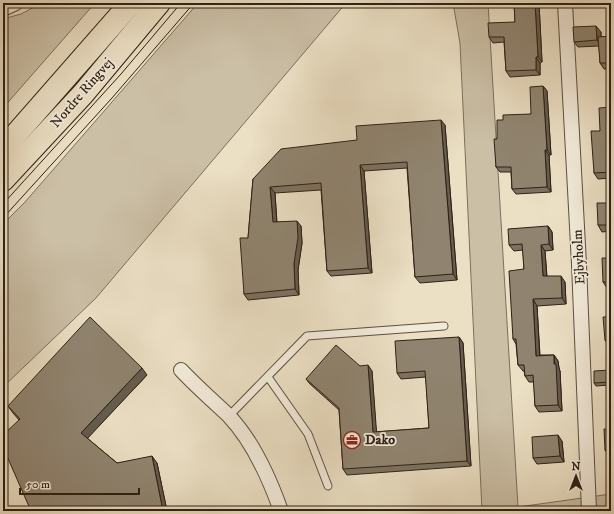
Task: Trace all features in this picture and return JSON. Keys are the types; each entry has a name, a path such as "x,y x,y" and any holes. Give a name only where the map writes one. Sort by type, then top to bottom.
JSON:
{"main road":[{"name":"Nordre Ringvej","path":"3,149 131,3"},
{"name":"Nordre Ringvej","path":"3,180 83,94 159,3"}],"street":[{"path":"3,9 16,3"},
{"name":"Ejbyholm","path":"564,3 579,264 589,511"},
{"path":"181,370 229,416 254,451 271,484 281,511"}],"lane":[{"path":"229,416 307,336 444,326"},
{"path":"268,377 308,434 328,486"}],"shaded area":[{"path":"42,3 95,3 3,108 3,19 21,14"},
{"path":"198,3 346,3 96,298 3,387 3,224 25,202"},
{"path":"453,3 488,3 518,507 611,494 611,511 482,511 460,43"}],"building":[{"path":"514,3 535,3 538,57 536,57 536,70 506,71 504,37 489,37 488,23 515,22"},
{"path":"596,26 597,40 574,42 573,27"},
{"path":"611,36 611,63 600,63 598,37"},
{"path":"543,86 547,150 545,150 547,187 512,189 511,167 496,167 494,139 497,139 497,120 503,120 503,115 531,114 530,87"},
{"path":"611,107 611,172 594,173 591,131 600,131 599,108"},
{"path":"441,120 453,274 415,277 407,162 360,165 368,268 327,271 321,183 270,187 273,222 297,221 298,237 294,264 295,289 244,294 240,238 248,238 253,179 281,149 357,140 356,126"},
{"path":"597,203 611,203 611,225 598,225"},
{"path":"548,226 549,244 541,245 543,276 561,276 562,298 533,299 536,356 554,355 554,364 556,364 558,405 535,406 533,375 525,376 524,365 518,365 516,339 513,339 509,271 524,269 522,244 509,245 508,229"},
{"path":"602,258 611,258 611,282 603,282"},
{"path":"90,317 142,368 81,433 117,463 152,456 163,511 116,511 116,508 97,511 31,511 3,447 3,435 20,419 8,406"},
{"path":"603,317 611,317 611,340 605,340"},
{"path":"459,337 467,461 343,469 339,408 306,379 336,345 360,366 368,365 373,432 429,428 425,371 397,373 395,341"},
{"path":"610,370 610,382 594,383 594,371"},
{"path":"609,374 611,374 611,396 610,396"},
{"path":"604,429 611,429 611,450 605,450"},
{"path":"558,435 560,456 533,458 532,437"}],"tram line":[{"path":"3,204 121,74 181,3"},
{"path":"3,218 112,98 194,3"}],"place":[{"name":"Dako","path":"352,440"}]}
